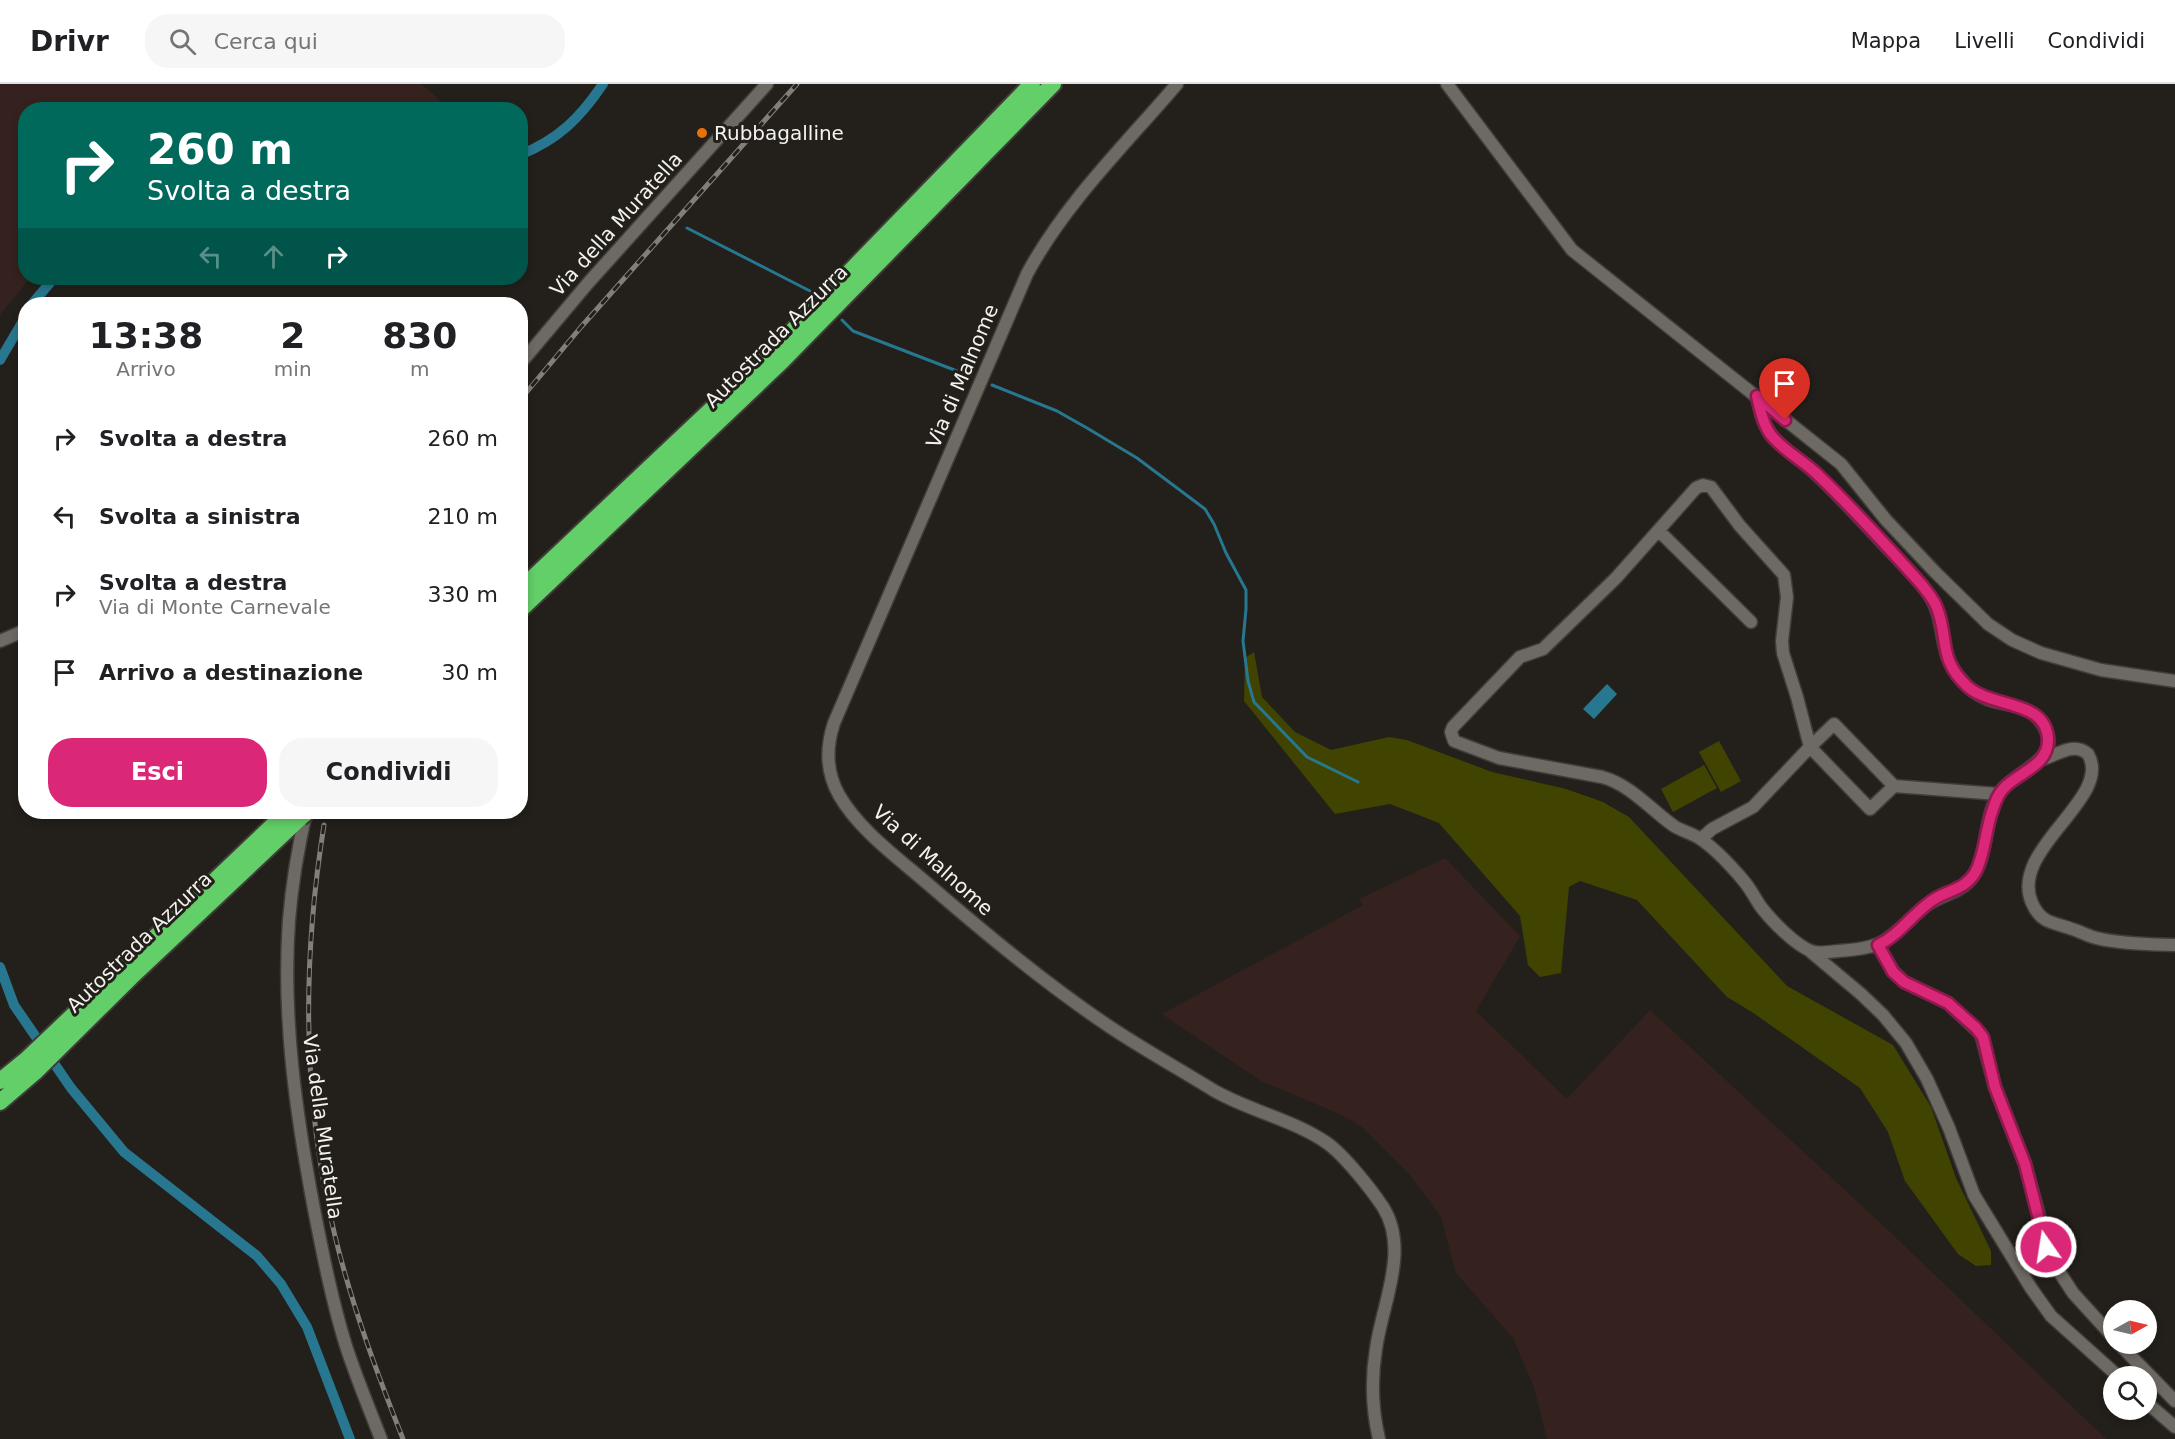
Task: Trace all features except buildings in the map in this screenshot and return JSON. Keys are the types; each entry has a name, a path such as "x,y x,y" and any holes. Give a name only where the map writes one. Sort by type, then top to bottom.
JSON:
{"highway":[{"name":"Autostrada Azzurra","path":"528,582 770,354 1032,84"},
{"name":"Autostrada Azzurra","path":"528,602 782,361 1053,84"},
{"name":"Autostrada Azzurra","path":"0,1102 30,1066 60,1037 130,977 294,819"},
{"name":"Autostrada Azzurra","path":"0,1081 30,1066"}],"street":[{"name":"Via della Muratella","path":"528,354 589,282 767,84"},
{"name":"Via di Malnome","path":"1177,84 1073,204 1033,263 834,723 828,746 829,762 841,798 877,840 1000,945 1110,1027 1216,1092 1291,1124 1327,1144 1344,1159 1376,1197 1389,1219 1394,1249 1373,1368 1374,1414 1379,1439"},
{"path":"1447,84 1572,250 1846,469 1886,520 1988,624 2006,636 2041,653 2137,677 2175,681"},
{"path":"1757,396 1765,424 1771,434 1817,474 1934,601 1939,613 1948,660 1960,679 1979,695 2036,715 2043,723 2047,733 2046,753 1998,794 1977,868 1969,881 1962,887 1930,902 1891,937 1878,945 1849,950 1811,952"},
{"path":"1894,786 1870,809 1810,747 1783,653 1787,592 1782,571 1744,530 1708,485 1696,488 1623,570 1543,649 1520,657 1453,727 1451,732 1452,739 1457,743 1492,756 1614,781 1646,802 1674,826 1701,839 1742,879 1769,916 1868,1001 1906,1042 1949,1128 1974,1195 2031,1288 2051,1316 2107,1366"},
{"path":"1659,531 1751,622"},
{"path":"0,641 18,633"},
{"path":"1701,839 1709,831 1753,807 1834,724 1894,786 1998,794"},
{"path":"2040,760 2076,748 2088,754 2091,765 2088,781 2080,801 2033,864 2028,890 2036,910 2046,920 2095,938 2175,945"},
{"name":"Via della Muratella","path":"299,819 287,956 288,1011 296,1100 306,1167 334,1302 352,1366 381,1439"},
{"path":"1878,945 1893,972 1904,982 1948,1003 1981,1034 1995,1087 2025,1164 2049,1254 2073,1293 2103,1326"},
{"path":"2129,1354 2175,1401"},
{"path":"2157,1411 2175,1427"}],"shaded area":[{"path":"0,84 421,84 442,102 18,102 18,285 24,285 0,315"},
{"path":"1254,652 1262,697 1295,732 1331,750 1389,737 1407,740 1492,772 1566,789 1603,802 1629,817 1787,986 1893,1045 1931,1107 1956,1178 1991,1251 1991,1265 1976,1266 1958,1254 1905,1181 1888,1132 1860,1088 1727,997 1637,900 1580,881 1569,887 1561,973 1540,977 1528,965 1520,916 1439,823 1390,804 1335,814 1244,701 1245,658"},
{"path":"1719,741 1741,781 1721,792 1699,752"},
{"path":"1704,765 1717,788 1673,812 1661,789"},
{"path":"1445,858 1520,936 1476,1011 1567,1099 1650,1010 1888,1230 2106,1439 1547,1439 1534,1387 1513,1338 1456,1273 1441,1217 1410,1175 1362,1127 1342,1115 1261,1081 1162,1014 1363,905 1359,899"}],"water":[{"path":"1607,684 1617,694 1594,719 1583,709"}],"waterway":[{"path":"528,152 568,126 603,84"},
{"path":"687,228 810,291"},
{"path":"38,297 48,285"},
{"path":"842,320 853,331 970,376"},
{"path":"0,360 18,330"},
{"path":"992,385 1057,411 1087,428 1137,458 1205,509 1246,590 1243,641 1248,681 1254,702 1307,757 1358,782"},
{"path":"0,967 14,1005 71,1088 124,1152 257,1256 281,1284 307,1327 350,1439"}],"railway":[{"path":"528,390 581,327 797,84"},
{"path":"324,825 317,876 309,980 311,1083 316,1134 324,1185 349,1288 403,1439"}],"place":[{"name":"Rubbagalline","path":"702,133"}],"route":[{"path":"1785,420 1757,396 1765,424 1771,434 1817,474 1934,601 1939,613 1948,660 1960,679 1972,691 1984,698 2030,711 2036,715 2046,730 2048,744 2043,758 1998,794 1981,857 1969,881 1962,887 1935,898 1884,943 1878,945 1893,972 1904,982 1948,1003 1964,1016 1983,1037 1995,1087 2025,1164 2038,1208 2046,1247"}]}
